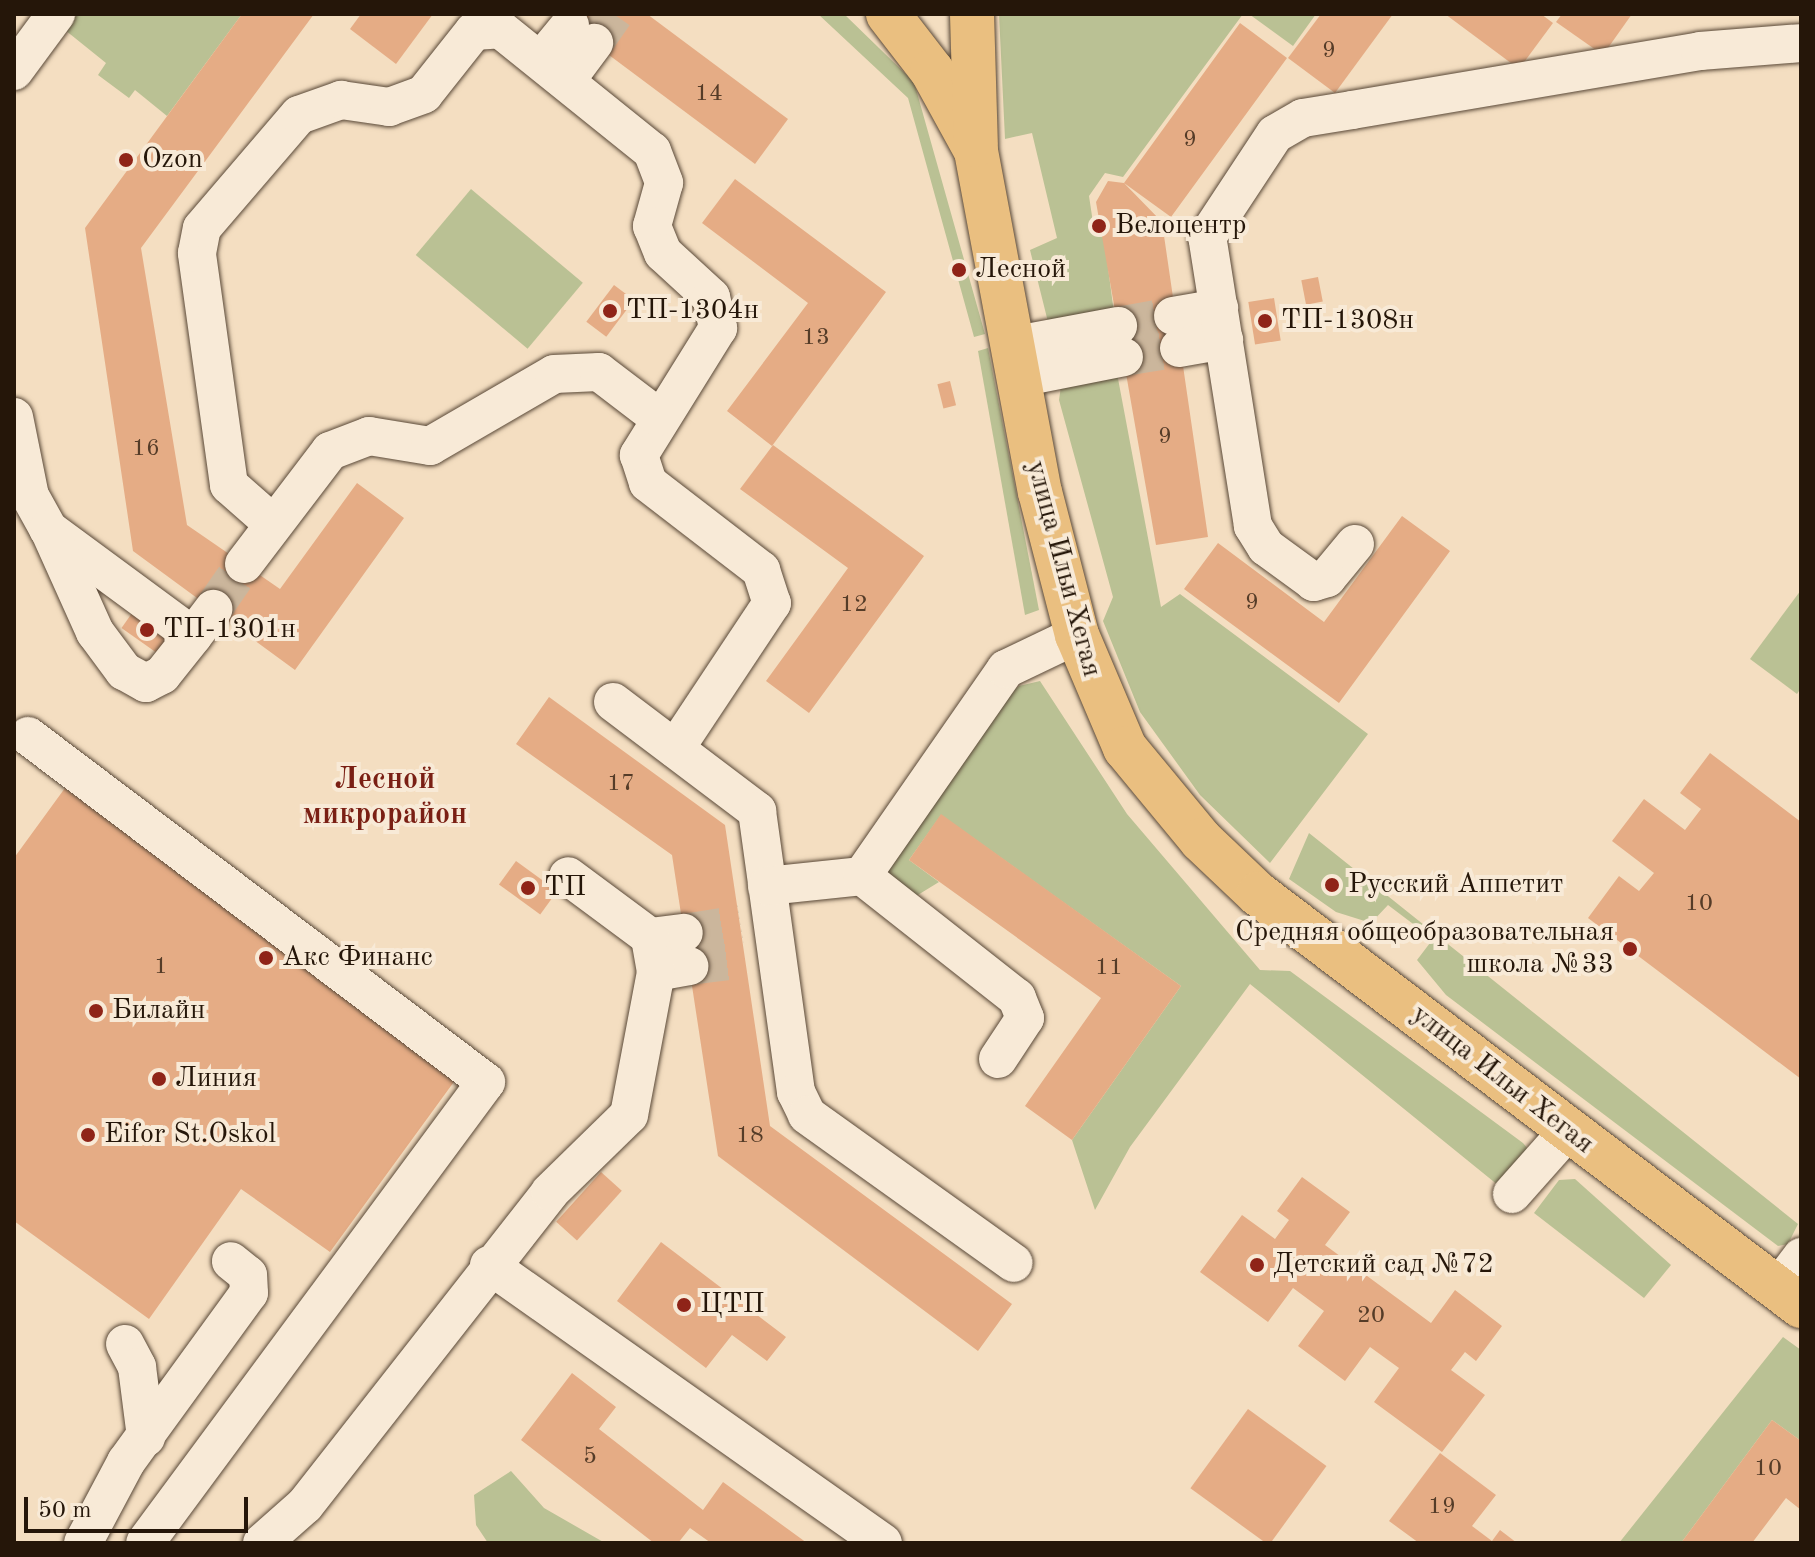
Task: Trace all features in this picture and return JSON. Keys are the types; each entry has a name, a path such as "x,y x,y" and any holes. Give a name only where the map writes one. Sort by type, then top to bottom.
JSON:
{"main road":[{"name":"улица Ильи Хегая","path":"888,14 932,71 976,151 1015,362 1077,635 1125,748 1201,840 1258,894 1567,1132 1793,1284"},
{"path":"972,14 976,151"}],"street":[{"path":"14,71 56,14"},
{"path":"271,522 229,485 197,253 202,228 299,115 341,100 389,107 424,94 474,31 500,29 555,68 652,151 664,183 652,226 663,253 711,297 718,328 658,417 639,455 648,483 761,570 772,603 675,749"},
{"path":"555,68 582,34"},
{"path":"1355,544 1327,578 1314,582 1266,547 1253,526 1207,237 1217,213 1275,134 1303,118 1700,51 1801,43"},
{"path":"1176,332 1222,324"},
{"path":"1015,362 1121,341"},
{"path":"244,564 271,522 330,451 369,436 430,446 554,374 599,372 658,417"},
{"path":"14,417 30,496 95,632 124,671 146,683 162,675 203,622 48,529"},
{"path":"760,928 862,876 1006,669 1077,635"},
{"path":"613,702 757,811 760,928 796,1092 807,1115 1014,1263"},
{"path":"28,736 486,1082 145,1543"},
{"path":"262,1543 305,1505 489,1265 629,1115 670,952 568,876"},
{"path":"862,876 1017,998 1025,1018 998,1059"},
{"path":"1512,1194 1567,1132"},
{"path":"83,1543 146,1437 249,1293 248,1275 231,1261"},
{"path":"489,1265 883,1543"},
{"path":"125,1344 137,1367 146,1437"}],"green space":[{"path":"77,14 242,14 167,116 135,90 129,98 98,75 106,63 65,30"},
{"path":"818,14 844,14 914,82 985,334 974,337 908,98"},
{"path":"999,14 1243,14 1123,177 1105,173 1089,196 1095,236 1104,237 1114,313 1048,322 1030,250 1057,238 1032,133 1005,139"},
{"path":"1249,14 1316,14 1293,46"},
{"path":"471,189 583,283 528,349 416,255"},
{"path":"988,348 1039,610 1025,615 978,351"},
{"path":"1116,368 1161,607 1180,594 1368,734 1270,863 1200,795 1140,712 1103,621 1113,597 1059,400 1061,386"},
{"path":"1801,590 1801,688 1797,694 1750,659"},
{"path":"1040,681 1127,814 1260,970 1290,971 1523,1143 1528,1149 1504,1190 1250,984 1130,1147 1095,1210 1072,1140 1181,986 941,815 909,860 939,882 908,901 885,872 998,703 1019,686"},
{"path":"1309,833 1798,1224 1788,1244 1778,1246 1446,995 1417,960 1433,939 1388,905 1371,923 1336,912 1289,879"},
{"path":"1575,1179 1671,1265 1644,1298 1534,1213 1559,1180"},
{"path":"1783,1337 1801,1350 1801,1441 1772,1420 1681,1543 1619,1543"},
{"path":"511,1471 544,1508 605,1543 488,1543 476,1525 474,1495"}],"building":[{"path":"242,14 314,14 141,248 187,525 280,589 357,483 404,518 295,670 133,551 85,228"},
{"path":"361,14 433,14 396,64 350,29"},
{"path":"554,14 647,14 788,119 755,164"},
{"path":"1321,14 1393,14 1335,93 1288,58"},
{"path":"1445,14 1541,14 1553,23 1519,69"},
{"path":"1562,14 1632,14 1603,55 1556,22"},
{"path":"1240,23 1287,58 1171,217 1124,183"},
{"path":"735,179 886,292 772,446 727,411 808,303 702,223"},
{"path":"1108,181 1124,183 1162,222 1208,537 1156,545 1096,202"},
{"path":"1318,277 1323,302 1306,305 1301,280"},
{"name":"ТП-1304н","path":"614,285 634,300 606,337 586,322"},
{"name":"ТП-1308н","path":"1274,298 1281,340 1255,345 1248,302"},
{"path":"950,381 956,405 943,408 937,384"},
{"path":"773,445 924,556 809,713 766,681 848,568 740,489"},
{"path":"1402,516 1450,551 1339,703 1184,589 1218,543 1324,622"},
{"name":"ТП-1301н","path":"137,606 174,632 158,654 122,628"},
{"path":"549,697 725,825 770,1126 1012,1304 978,1351 718,1156 672,855 516,744"},
{"path":"1710,753 1801,822 1801,1079 1588,918 1619,876 1639,891 1654,873 1612,841 1644,799 1685,830 1701,809 1680,793"},
{"path":"65,788 456,1079 330,1252 241,1189 149,1319 14,1221 14,858"},
{"path":"941,814 1181,986 1072,1140 1025,1106 1101,998 909,860"},
{"name":"ТП","path":"516,861 557,891 540,914 499,884"},
{"path":"601,1172 622,1191 577,1241 556,1222"},
{"path":"1302,1177 1350,1212 1325,1245 1431,1323 1455,1290 1502,1326 1476,1361 1465,1352 1451,1370 1485,1395 1442,1452 1374,1402 1399,1368 1370,1347 1345,1381 1298,1346 1324,1311 1293,1288 1268,1322 1200,1272 1242,1215 1275,1239 1289,1220 1277,1211"},
{"name":"ЦТП","path":"661,1242 786,1337 767,1361 732,1335 706,1368 617,1301"},
{"path":"572,1373 616,1407 599,1429 703,1510 723,1482 807,1543 711,1543 690,1528 678,1543 654,1543 521,1440"},
{"path":"1248,1409 1326,1466 1271,1543 1266,1543 1190,1488"},
{"path":"1772,1420 1801,1441 1801,1510 1786,1498 1752,1543 1681,1543"},
{"path":"1440,1453 1496,1495 1472,1526 1492,1541 1500,1530 1517,1543 1419,1543 1389,1521"}],"tunnel":[{"path":"594,43 614,14"},
{"path":"1118,326 1173,316"},
{"path":"1124,357 1179,348"},
{"path":"213,609 244,564"},
{"path":"684,933 740,924"},
{"path":"689,966 745,959"}],"place":[{"name":"Ozon","path":"126,160"},
{"name":"Велоцентр","path":"1099,226"},
{"name":"Лесной","path":"959,270"},
{"name":"ТП-1304н","path":"610,311"},
{"name":"ТП-1308н","path":"1265,321"},
{"name":"ТП-1301н","path":"147,630"},
{"name":"Русский Аппетит","path":"1332,885"},
{"name":"ТП","path":"528,888"},
{"name":"Средняя общеобразовательная школа №33","path":"1630,949"},
{"name":"Акс Финанс","path":"266,958"},
{"name":"Билайн","path":"96,1011"},
{"name":"Линия","path":"159,1079"},
{"name":"Eifor St.Oskol","path":"88,1135"},
{"name":"Детский сад №72","path":"1257,1265"},
{"name":"ЦТП","path":"684,1305"}],"district":[{"name":"Лесной микрорайон","path":"385,797"}]}
